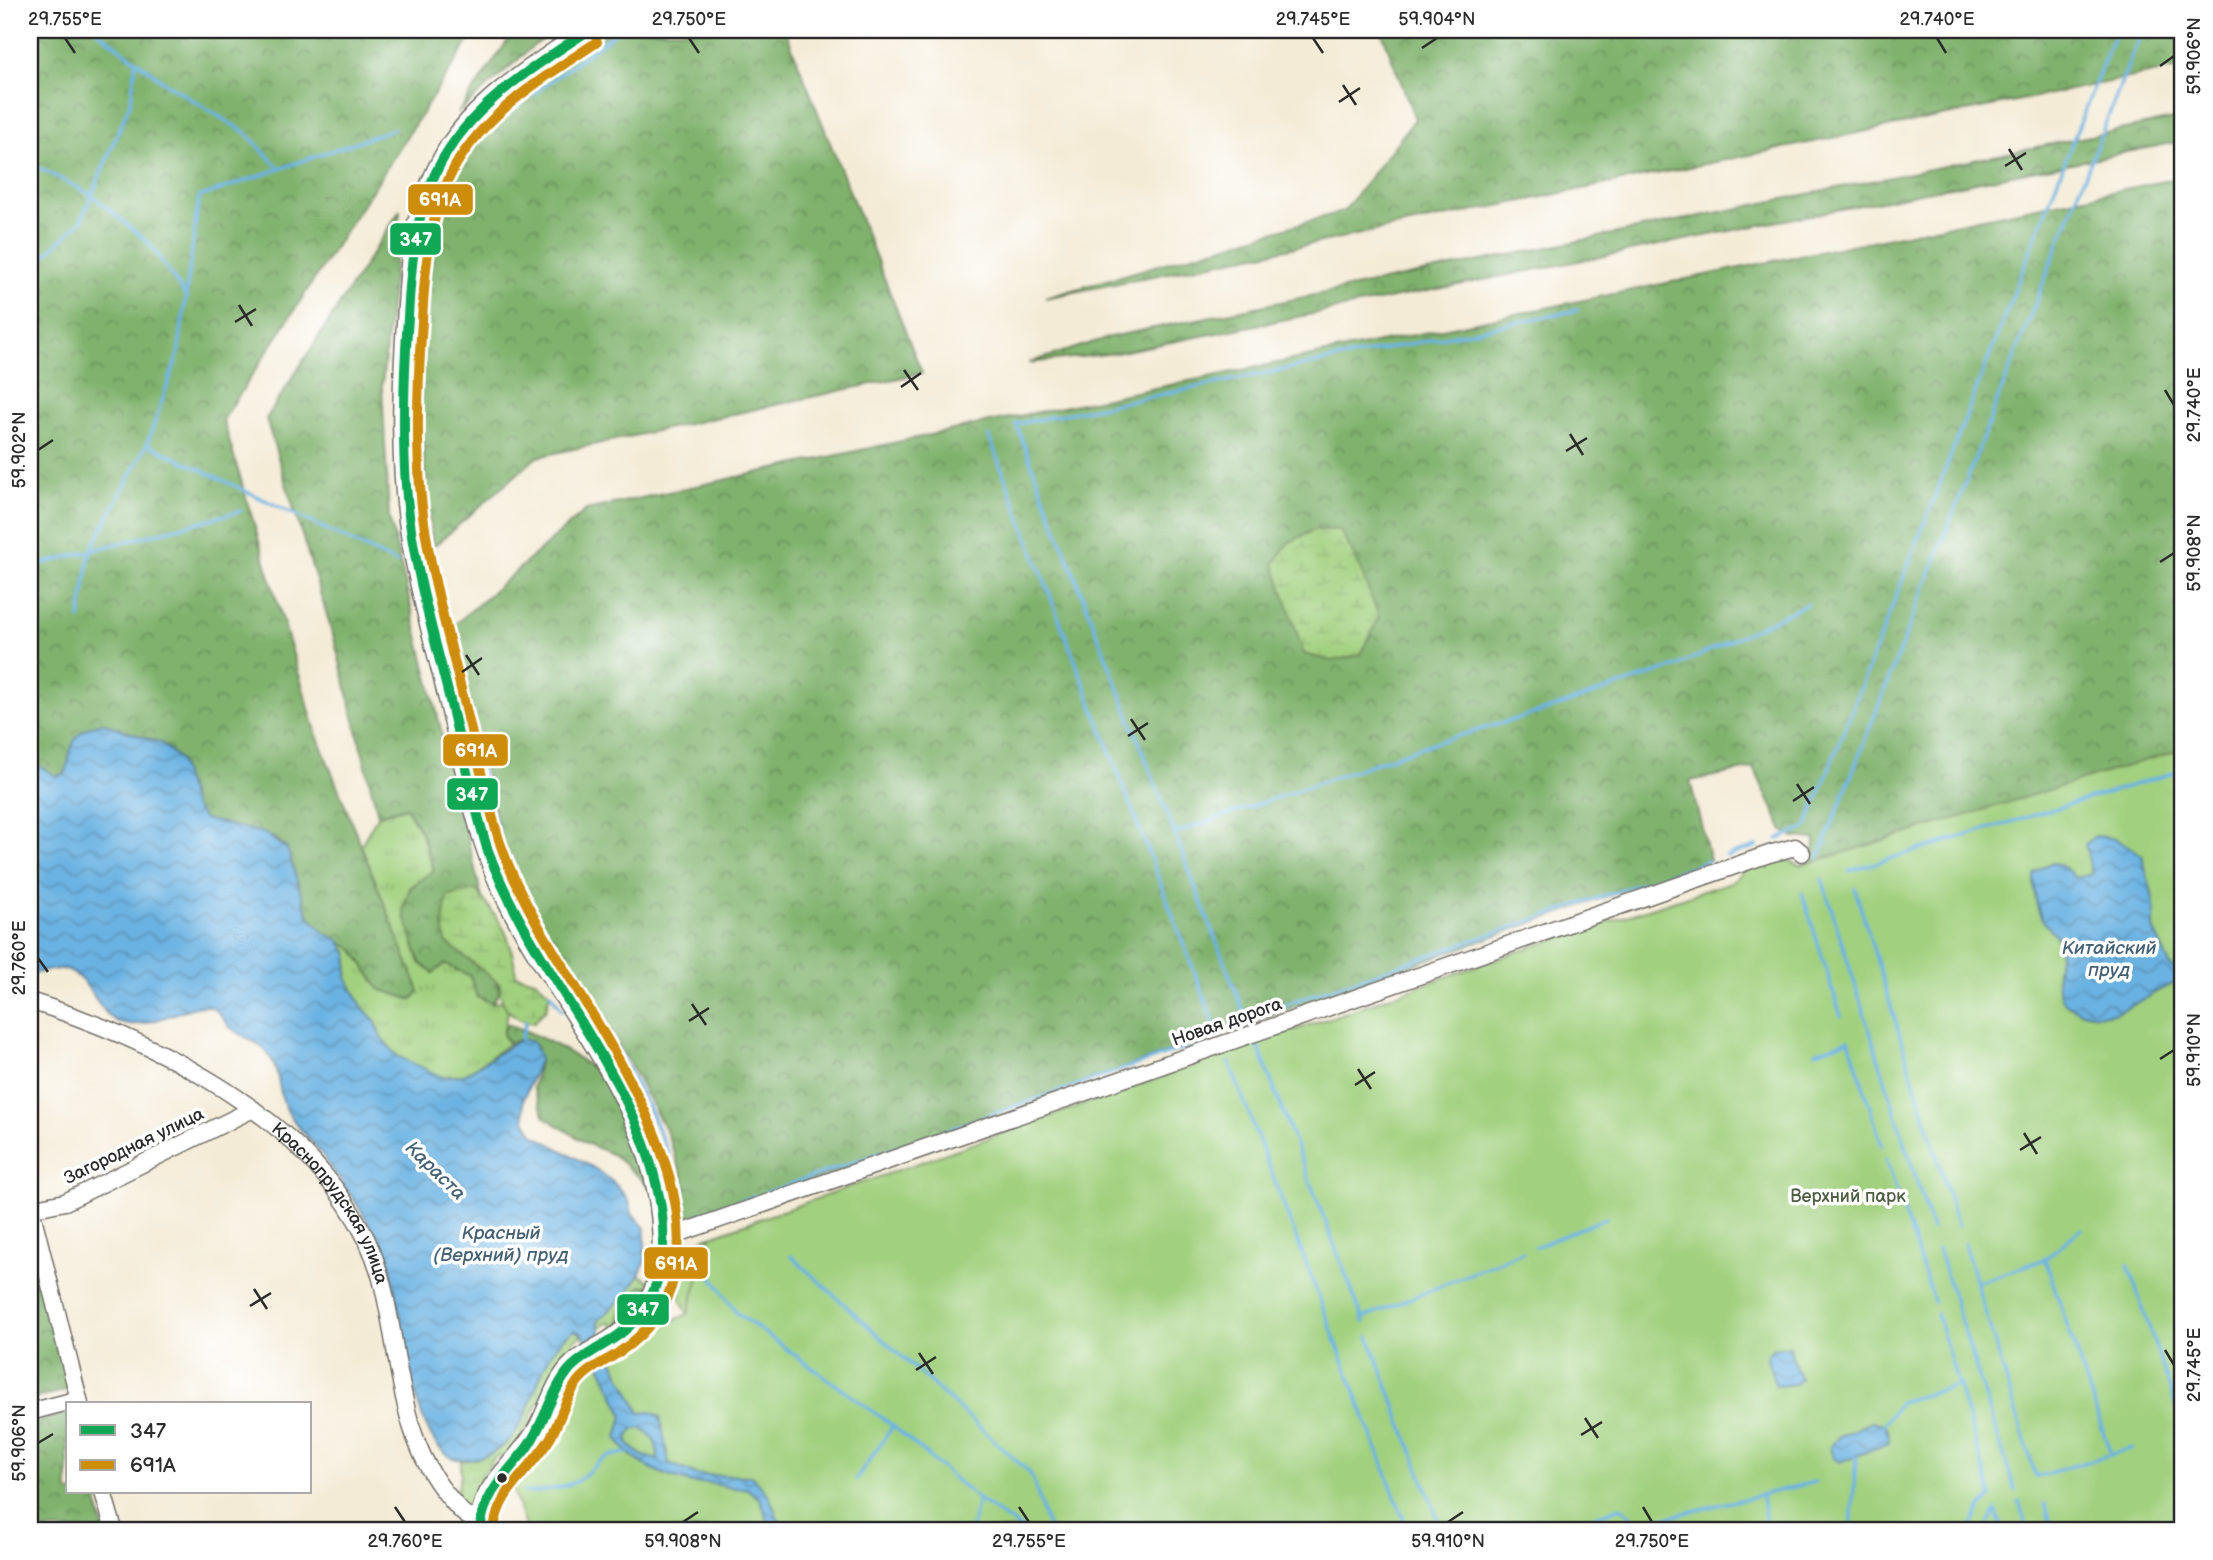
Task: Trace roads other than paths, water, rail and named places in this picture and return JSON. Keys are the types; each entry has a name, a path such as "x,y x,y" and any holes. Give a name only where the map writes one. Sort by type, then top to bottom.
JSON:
{"main road":[{"path":"479,1526 490,1492 535,1436 566,1374 588,1355 636,1323 653,1299 662,1265 663,1239 658,1183 646,1143 594,1042 521,921 492,862 478,818 413,543 405,448 405,366 411,278 419,222 432,184 449,149 473,120 513,83 589,30"}],"street":[{"name":"Новая дорога","path":"663,1239 1769,854 1795,847 1802,853"},
{"name":"Краснопрудская улица","path":"30,1000 70,1013 191,1070 253,1109 326,1177 369,1243 387,1302 402,1386 424,1462 466,1518 479,1526"},
{"name":"Загородная улица","path":"30,1209 65,1202 253,1109"},
{"path":"30,1209 79,1401"},
{"path":"30,1412 66,1404"},
{"path":"104,1494 114,1530"}],"water":[{"name":"Красный (Верхний) пруд","path":"103,723 161,743 179,759 193,805 204,819 264,833 287,849 308,915 324,933 339,940 348,954 347,978 362,1007 376,1022 380,1036 397,1056 442,1077 464,1075 521,1039 533,1042 540,1058 523,1101 525,1120 534,1135 594,1168 614,1183 628,1199 632,1213 645,1228 645,1262 627,1294 598,1321 602,1340 640,1413 651,1412 660,1417 669,1463 696,1475 751,1476 768,1494 783,1530 772,1530 760,1499 746,1488 692,1483 660,1473 631,1455 617,1438 623,1415 597,1358 582,1334 575,1330 559,1344 547,1362 520,1425 507,1442 490,1454 465,1460 446,1454 431,1436 420,1409 387,1259 356,1204 320,1152 290,1116 274,1066 266,1051 231,1028 213,1008 195,1007 147,1023 122,1023 107,1014 83,982 66,970 30,974 30,760 56,776 66,773 75,740 93,726","holes":["641,1428 654,1441 658,1460 641,1455 629,1445 628,1437 632,1430"]},
{"name":"Китайский пруд","path":"2095,836 2116,839 2142,855 2154,902 2154,931 2171,967 2183,970 2183,981 2121,1011 2108,1014 2077,1010 2062,998 2057,979 2058,941 2041,917 2034,887 2034,875 2045,865 2060,865 2075,878 2092,874 2085,844"},
{"path":"1789,1347 1800,1379 1795,1384 1776,1386 1766,1356 1772,1349"},
{"path":"1871,1422 1884,1424 1889,1443 1840,1462 1833,1458 1830,1446 1839,1437"}],"waterway":[{"path":"96,30 167,84 246,133 279,168"},
{"path":"619,30 492,125 465,154 437,208 423,305 416,435 420,512 467,719 507,870 519,893 590,1000 647,1105 668,1153 678,1216 689,1219 755,1196"},
{"path":"1778,839 1806,828 2116,30"},
{"path":"1819,858 2142,30"},
{"path":"30,270 81,221 131,101 136,62"},
{"path":"80,619 90,552 147,444 178,355 199,197 394,129"},
{"path":"30,163 92,195 150,244 187,298"},
{"path":"1250,1028 1016,424 1578,310"},
{"path":"765,1193 1219,1036 989,436"},
{"path":"147,444 397,563"},
{"path":"30,567 241,511"},
{"path":"1176,833 1430,744 1544,711 1677,666 1807,604"},
{"path":"1849,871 2183,770"},
{"path":"1727,856 1757,846"},
{"path":"1247,1017 1708,861"},
{"path":"1822,879 1932,1229"},
{"path":"1855,889 1958,1226"},
{"path":"1802,893 1841,1016"},
{"path":"550,993 562,1010"},
{"path":"521,1039 526,1021"},
{"path":"1816,1052 1849,1040 1882,1145"},
{"path":"1257,1044 1364,1322"},
{"path":"1229,1062 1408,1530"},
{"path":"1886,1158 1934,1302"},
{"path":"1535,1247 1606,1218"},
{"path":"1976,1283 2045,1259 2081,1229"},
{"path":"1964,1243 2036,1477 2132,1448"},
{"path":"1938,1249 2015,1490"},
{"path":"679,1250 679,1257 704,1265 737,1313 893,1426 978,1499"},
{"path":"1363,1318 1523,1252"},
{"path":"791,1256 1029,1472 1050,1530"},
{"path":"677,1287 679,1257"},
{"path":"2045,1259 2111,1455"},
{"path":"2128,1265 2183,1427"},
{"path":"1937,1314 1992,1497 1982,1506 1969,1530"},
{"path":"1369,1337 1442,1530"},
{"path":"1884,1424 1900,1402 1960,1385"},
{"path":"856,1479 893,1426"},
{"path":"524,1492 545,1491 570,1484 605,1458 627,1453"},
{"path":"1851,1530 1856,1457"},
{"path":"1639,1524 1815,1482"},
{"path":"1762,1496 1767,1530"},
{"path":"971,1530 978,1499 1022,1530"},
{"path":"2019,1502 2028,1530"},
{"path":"2045,1504 2053,1530"},
{"path":"1557,1530 1621,1507 1632,1517"},
{"path":"1996,1510 2002,1530"},
{"path":"1985,1530 1996,1510"}],"water label":[{"name":"Караста","path":"435,1171"}],"park label":[{"name":"Верхний парк","path":"1848,1196"}]}
